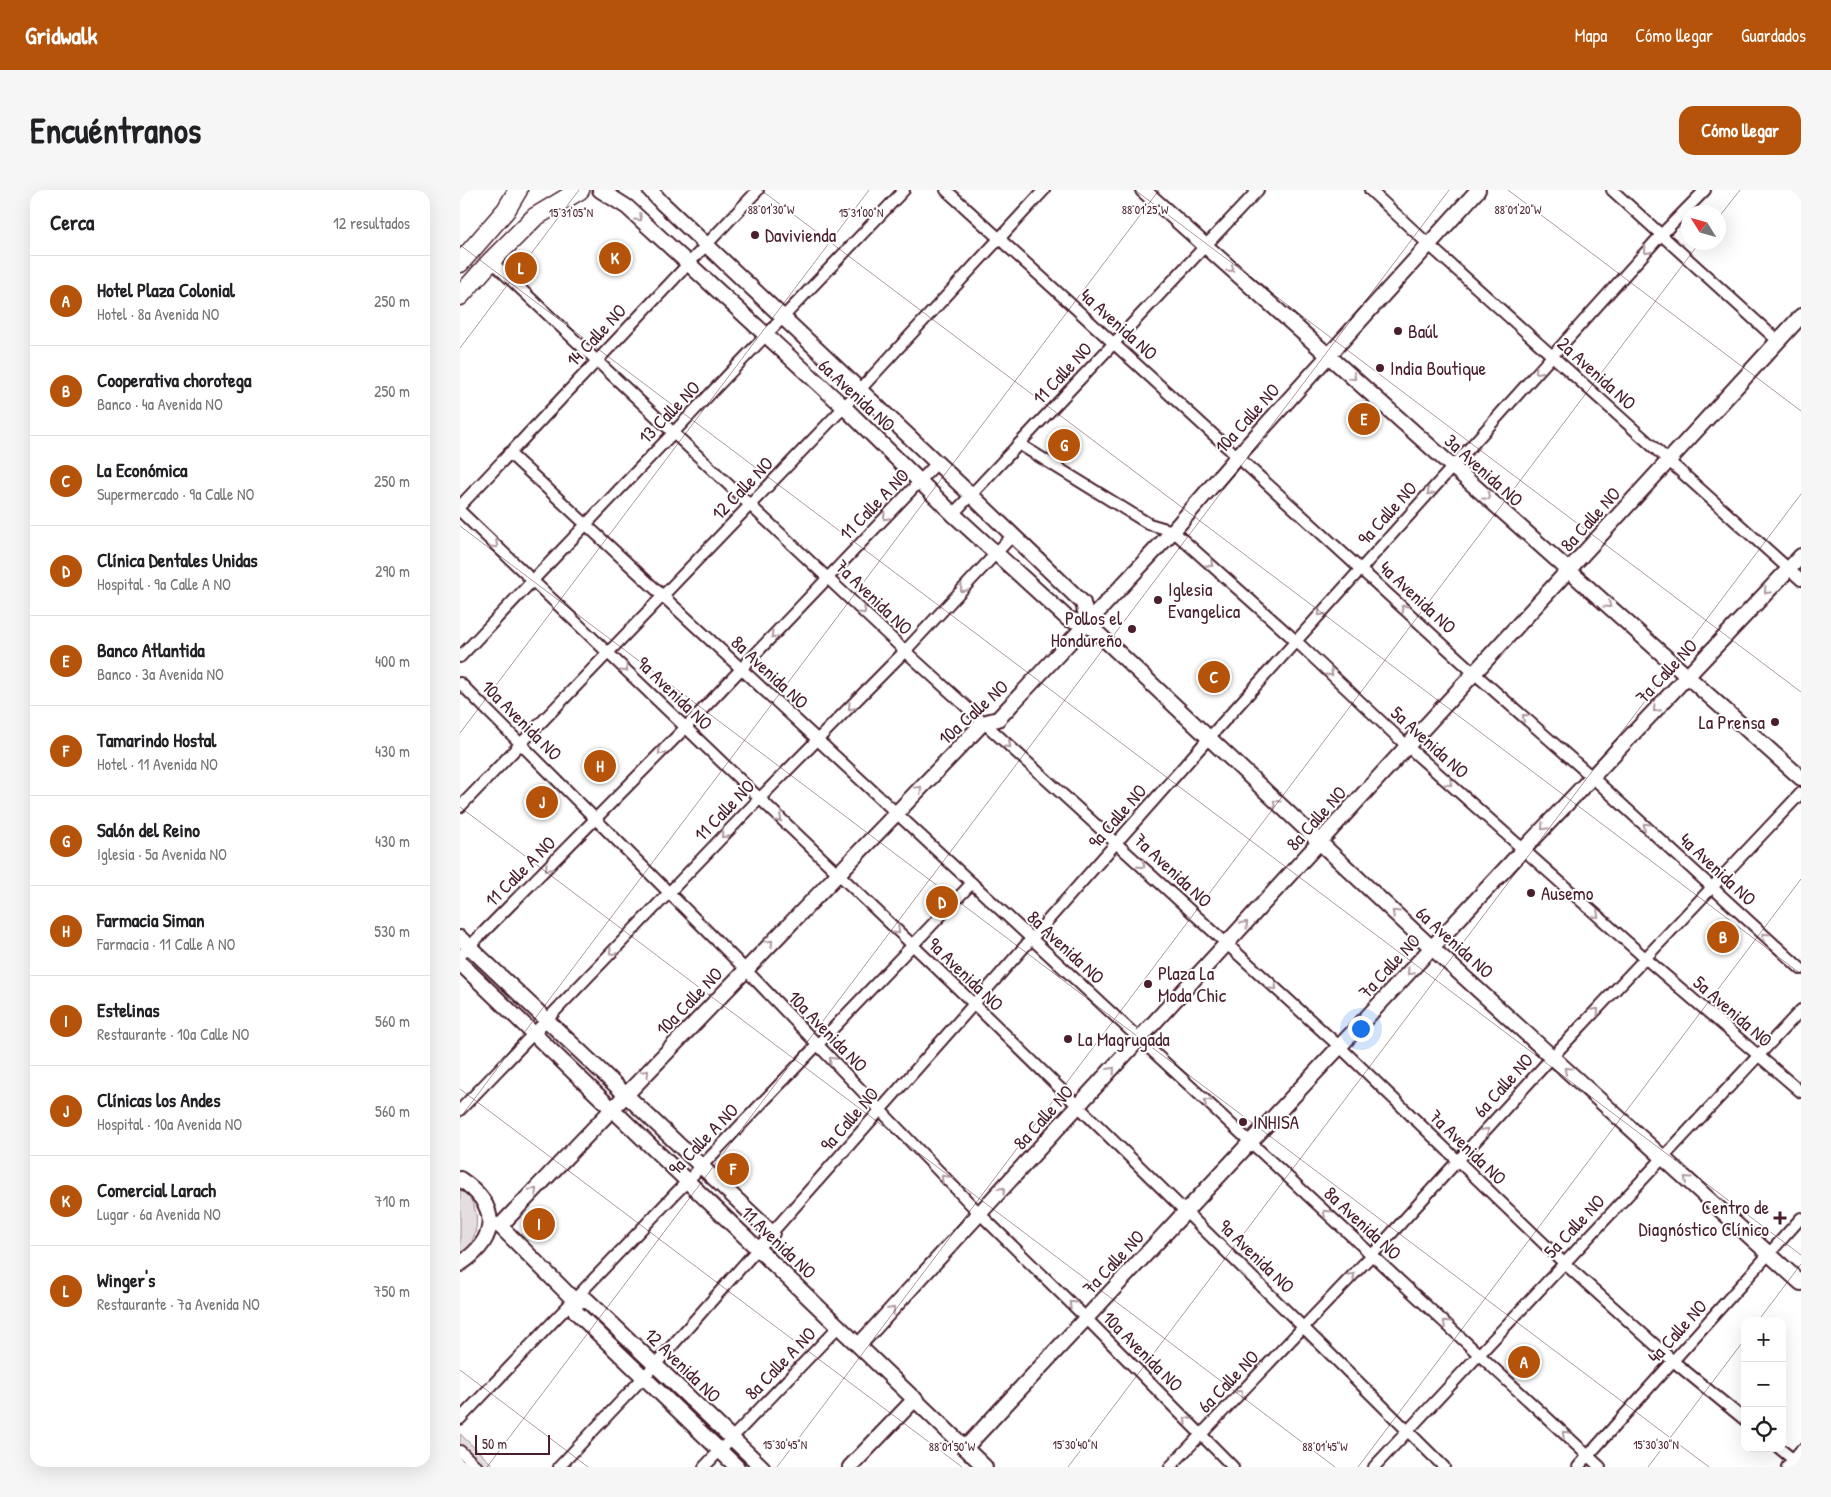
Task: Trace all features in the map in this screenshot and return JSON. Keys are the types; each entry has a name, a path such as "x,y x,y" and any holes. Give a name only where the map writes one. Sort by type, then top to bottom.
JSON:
{"highway":[{"path":"460,263 506,210 518,190"},
{"path":"460,296 491,261 535,217 580,190"}],"street":[{"name":"6a Avenida NO","path":"600,190 627,207 844,407 953,514 1068,619 1088,624 1432,948 1801,1283"},
{"name":"6a Avenida NO","path":"650,190 782,318 1083,603 1088,624"},
{"name":"14 Calle NO","path":"460,506 705,244 758,190"},
{"name":"13 Calle NO","path":"460,657 531,580 586,525 904,190"},
{"name":"4a Avenida NO","path":"946,190 1474,673 1592,776 1801,969"},
{"name":"12 Calle NO","path":"460,807 844,407 1044,190"},
{"name":"3a Avenida NO","path":"1143,190 1801,778"},
{"name":"11 Calle NO","path":"953,514 1258,190"},
{"name":"2a Avenida NO","path":"1370,190 1801,580"},
{"name":"10a Calle NO","path":"460,1264 478,1248 495,1225 625,1095 983,723 998,719 1173,532 1237,457 1478,190"},
{"path":"1612,190 1778,341"},
{"name":"9a Calle NO","path":"559,1467 644,1378 1208,739 1661,235 1704,190"},
{"name":"7a Avenida NO","path":"491,261 983,723 1117,842 1340,1047 1564,1263 1673,1361 1741,1417"},
{"name":"8a Calle NO","path":"859,1346 1801,316"},
{"name":"5a Avenida NO","path":"1020,444 1150,524 1173,532 1296,641 1407,746 1523,850 1801,1092"},
{"name":"8a Avenida NO","path":"509,453 1600,1467"},
{"name":"11 Calle A NO","path":"463,947 595,819 685,728 937,463"},
{"name":"9a Avenida NO","path":"460,511 974,1004 1444,1467"},
{"name":"11 Calle NO","path":"460,1110 1013,536"},
{"name":"7a Calle NO","path":"965,1448 1592,776 1801,556"},
{"name":"10a Avenida NO","path":"460,683 745,969 980,1214 1233,1467"},
{"name":"6a Calle NO","path":"1170,1467 1372,1255 1553,1056 1801,793"},
{"name":"9a Calle A NO","path":"460,1419 972,883"},
{"name":"11 Avenida NO","path":"463,947 546,1020 772,1233"},
{"name":"11 Avenida NO","path":"460,963 985,1467"},
{"name":"5a Calle NO","path":"1374,1467 1801,1010"},
{"path":"460,1178 482,1197 489,1208 495,1225"},
{"name":"4a Calle NO","path":"1578,1467 1801,1218"},
{"name":"12 Avenida NO","path":"495,1225 574,1300 576,1312 737,1467"},
{"name":"12 Avenida NO","path":"574,1300 587,1300 762,1467"},
{"name":"8a Calle A NO","path":"704,1467 839,1326"},
{"path":"850,1467 915,1399"},
{"path":"1783,1452 1794,1464 1801,1450"},
{"path":"460,1451 477,1467"}],"shaded area":[{"path":"460,1188 468,1195 473,1204 476,1213 476,1223 472,1242 460,1258"},
{"path":"460,1434 495,1467 460,1467"}],"place":[{"name":"Davivienda","path":"755,235"},
{"name":"Comercial Larach","path":"615,258"},
{"name":"Winger's","path":"521,268"},
{"name":"Baúl","path":"1398,331"},
{"name":"India Boutique","path":"1380,368"},
{"name":"Banco Atlantida","path":"1364,419"},
{"name":"Salón del Reino","path":"1064,445"},
{"name":"Iglesia Evangelica","path":"1158,600"},
{"name":"Pollos el Hondureño","path":"1132,629"},
{"name":"La Económica","path":"1214,677"},
{"name":"La Prensa","path":"1775,722"},
{"name":"Farmacia Siman","path":"600,766"},
{"name":"Clínicas los Andes","path":"542,802"},
{"name":"Ausemo","path":"1531,893"},
{"name":"Clínica Dentales Unidas","path":"942,902"},
{"name":"Cooperativa chorotega","path":"1723,937"},
{"name":"Plaza La Moda Chic","path":"1148,984"},
{"name":"La Magrugada","path":"1068,1039"},
{"name":"INHISA","path":"1243,1122"},
{"name":"Tamarindo Hostal","path":"733,1169"},
{"name":"Centro de Diagnóstico Clínico","path":"1780,1218"},
{"name":"Estelinas","path":"539,1224"},
{"name":"Hotel Plaza Colonial","path":"1524,1362"}]}
